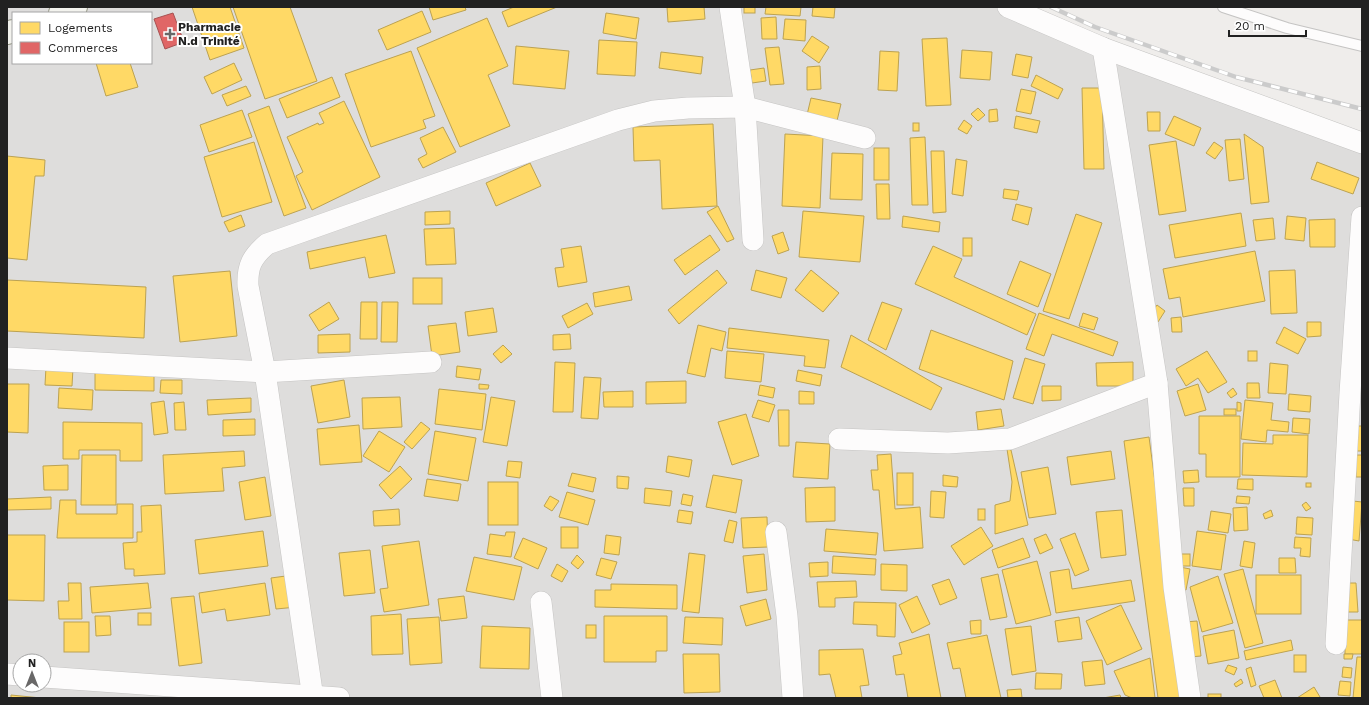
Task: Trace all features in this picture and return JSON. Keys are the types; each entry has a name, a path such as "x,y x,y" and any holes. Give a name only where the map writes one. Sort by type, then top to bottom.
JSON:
{"main road":[{"path":"63,12 76,7"}],"street":[{"path":"730,7 745,107 753,240"},
{"path":"1008,7 1103,48 1362,143"},
{"path":"1103,48 1157,384 1174,587 1190,698"},
{"path":"313,697 265,372 248,286 248,274 251,262 257,252 267,244 618,120 654,111 681,108 745,107 865,138"},
{"path":"1336,644 1350,393 1362,217"},
{"path":"7,358 265,372 431,362"},
{"path":"839,439 948,443 1010,439 1157,384"},
{"path":"776,532 787,616 794,698"},
{"path":"541,602 552,698"},
{"path":"52,678 339,698"}],"lane":[{"path":"1223,7 1287,28 1362,46"}],"shaded area":[{"path":"7,7 1005,7 1362,141 1362,698 7,698"}],"building: Logements":[{"path":"192,7 230,7 244,48 210,60"},
{"path":"233,7 290,7 317,81 265,99"},
{"path":"429,7 465,7 466,10 433,20"},
{"path":"514,7 557,7 508,27 502,12"},
{"path":"667,7 704,7 705,19 668,22"},
{"path":"744,7 755,7 755,13 744,13"},
{"path":"766,7 801,7 800,16 765,14"},
{"path":"813,7 835,7 834,18 812,16"},
{"path":"422,11 431,32 387,50 378,30"},
{"path":"606,13 639,18 636,39 603,33"},
{"path":"776,17 777,39 762,39 761,18"},
{"path":"487,18 508,66 488,75 510,126 460,147 417,48"},
{"path":"785,19 806,20 805,41 783,39"},
{"path":"812,36 829,47 819,63 802,51"},
{"path":"947,38 951,105 926,106 922,39"},
{"path":"599,40 637,42 635,76 597,74"},
{"path":"516,46 569,51 565,89 513,84"},
{"path":"779,47 784,84 770,85 765,48"},
{"path":"962,50 992,52 990,80 960,78"},
{"path":"411,51 435,116 423,120 426,128 371,147 345,74"},
{"path":"880,51 899,52 897,91 878,90"},
{"path":"661,52 703,57 701,74 659,68"},
{"path":"1016,54 1032,57 1028,78 1012,75"},
{"path":"234,63 242,80 212,94 204,77"},
{"path":"96,64 130,64 138,87 106,96"},
{"path":"820,66 821,89 807,90 807,67"},
{"path":"764,68 766,81 752,83 750,70"},
{"path":"1036,75 1063,89 1058,99 1031,86"},
{"path":"332,77 340,97 287,118 279,99"},
{"path":"246,86 251,96 227,106 222,95"},
{"path":"1082,88 1102,88 1104,169 1084,169"},
{"path":"1021,89 1036,92 1031,114 1016,111"},
{"path":"811,98 841,104 836,125 806,119"},
{"path":"344,101 380,177 312,210 296,176 303,172 287,137 318,123 319,125 324,123 319,113"},
{"path":"269,106 306,208 284,216 248,114"},
{"path":"978,108 985,115 978,121 971,114"},
{"path":"997,109 998,121 989,122 989,110"},
{"path":"242,110 252,137 209,152 200,125"},
{"path":"1147,112 1160,112 1160,131 1148,131"},
{"path":"1016,116 1040,121 1037,133 1014,128"},
{"path":"1174,116 1201,128 1194,146 1165,134"},
{"path":"964,120 972,126 967,134 958,129"},
{"path":"913,123 919,123 919,131 913,131"},
{"path":"713,124 717,206 662,209 660,160 634,161 633,127"},
{"path":"443,127 456,152 423,168 418,159 427,154 420,138"},
{"path":"785,134 823,136 820,208 782,206"},
{"path":"1244,134 1263,147 1269,202 1251,204"},
{"path":"925,137 928,205 912,205 910,138"},
{"path":"1240,139 1244,179 1229,181 1225,140"},
{"path":"1176,141 1186,211 1159,215 1149,145"},
{"path":"254,142 272,202 222,217 204,157"},
{"path":"1214,142 1223,148 1215,159 1206,153"},
{"path":"874,148 889,148 889,180 874,180"},
{"path":"931,151 944,151 946,212 933,213"},
{"path":"832,153 863,154 862,200 830,199"},
{"path":"7,156 45,160 44,176 35,176 27,260 7,258"},
{"path":"956,159 967,161 963,196 952,194"},
{"path":"1317,162 1359,178 1353,194 1311,179"},
{"path":"530,163 541,186 496,206 486,183"},
{"path":"876,184 889,184 890,219 877,219"},
{"path":"1004,189 1019,191 1017,200 1003,198"},
{"path":"1016,204 1032,208 1028,225 1012,220"},
{"path":"718,206 734,239 727,242 707,212"},
{"path":"450,211 450,224 425,225 425,212"},
{"path":"803,211 864,216 860,262 799,257"},
{"path":"1241,213 1246,246 1175,258 1169,225"},
{"path":"1076,214 1102,223 1069,319 1043,311"},
{"path":"241,215 245,226 229,232 224,222"},
{"path":"903,216 940,222 939,232 902,227"},
{"path":"1287,216 1306,218 1304,241 1285,239"},
{"path":"1273,218 1275,239 1256,241 1253,220"},
{"path":"1335,219 1335,247 1310,247 1309,220"},
{"path":"454,228 456,264 426,265 424,229"},
{"path":"783,232 789,250 778,254 772,236"},
{"path":"386,235 395,273 369,278 365,257 310,269 307,252"},
{"path":"710,235 720,250 685,275 674,260"},
{"path":"963,238 972,238 972,256 963,256"},
{"path":"581,246 587,282 558,287 555,268 564,267 561,249"},
{"path":"933,246 962,259 954,277 1036,314 1027,335 915,284"},
{"path":"1255,251 1265,301 1183,317 1180,297 1169,299 1163,269"},
{"path":"1020,261 1051,274 1038,307 1007,294"},
{"path":"717,270 727,283 679,324 668,310"},
{"path":"756,270 787,278 781,298 751,290"},
{"path":"811,270 839,293 823,312 795,290"},
{"path":"1295,270 1297,313 1271,314 1269,271"},
{"path":"230,271 237,336 180,342 173,276"},
{"path":"413,278 442,278 442,304 413,304"},
{"path":"7,280 146,287 144,338 7,331"},
{"path":"629,286 632,300 595,307 593,293"},
{"path":"329,302 339,319 319,331 309,315"},
{"path":"361,302 377,302 377,339 360,339"},
{"path":"382,302 398,302 397,342 381,342"},
{"path":"882,302 902,309 886,350 868,340"},
{"path":"587,303 593,314 568,328 562,316"},
{"path":"1157,305 1165,311 1158,322 1149,316"},
{"path":"493,308 497,332 468,336 465,312"},
{"path":"1039,313 1118,342 1113,356 1052,334 1044,356 1026,349"},
{"path":"1083,313 1098,318 1094,330 1079,326"},
{"path":"1181,317 1182,332 1172,332 1171,318"},
{"path":"1307,322 1321,322 1321,336 1307,337"},
{"path":"456,323 460,352 432,356 428,326"},
{"path":"698,325 726,332 722,351 711,348 705,377 687,373"},
{"path":"1284,327 1306,339 1298,354 1276,343"},
{"path":"729,328 829,340 825,368 804,366 805,356 727,348"},
{"path":"931,330 1013,361 1004,400 919,369"},
{"path":"350,334 350,352 318,353 318,335"},
{"path":"570,334 571,349 553,350 553,335"},
{"path":"851,335 942,388 931,410 841,367"},
{"path":"503,345 512,354 501,363 493,354"},
{"path":"727,351 764,354 761,382 725,378"},
{"path":"1207,351 1227,382 1208,393 1198,378 1186,386 1176,369"},
{"path":"1248,351 1257,351 1257,361 1248,361"},
{"path":"1025,358 1045,364 1033,404 1013,398"},
{"path":"555,362 575,363 573,412 553,412"},
{"path":"1133,362 1133,386 1097,386 1096,363"},
{"path":"1270,363 1288,365 1286,394 1268,393"},
{"path":"457,366 481,369 479,380 456,377"},
{"path":"46,367 73,368 72,386 45,385"},
{"path":"798,370 822,375 820,386 796,381"},
{"path":"95,371 154,371 154,391 95,390"},
{"path":"584,377 601,378 598,419 581,418"},
{"path":"161,380 182,380 182,394 160,393"},
{"path":"344,380 350,417 318,423 311,386"},
{"path":"686,381 686,403 646,404 646,382"},
{"path":"1247,383 1259,383 1260,398 1247,398"},
{"path":"7,384 29,384 28,433 7,432"},
{"path":"479,384 489,385 488,389 479,389"},
{"path":"1198,384 1206,410 1185,416 1177,391"},
{"path":"760,385 775,388 773,398 758,395"},
{"path":"1042,386 1061,386 1061,400 1042,401"},
{"path":"59,388 93,390 92,410 58,408"},
{"path":"1233,388 1237,394 1231,398 1227,393"},
{"path":"439,389 486,394 482,430 435,424"},
{"path":"633,391 633,407 604,407 603,392"},
{"path":"799,391 814,392 814,404 799,404"},
{"path":"1289,394 1311,396 1310,412 1288,410"},
{"path":"400,397 402,427 363,429 362,398"},
{"path":"491,397 515,401 507,446 483,442"},
{"path":"251,398 251,412 208,415 207,400"},
{"path":"758,400 775,405 769,422 752,417"},
{"path":"1245,400 1273,403 1271,420 1289,422 1288,432 1267,430 1266,442 1241,439"},
{"path":"164,401 168,433 154,435 151,403"},
{"path":"184,402 186,430 175,430 174,403"},
{"path":"1237,402 1241,403 1241,411 1237,411"},
{"path":"1001,409 1004,426 978,430 976,412"},
{"path":"1224,409 1236,409 1236,415 1224,415"},
{"path":"778,410 789,410 789,446 779,446"},
{"path":"746,414 759,456 732,465 718,422"},
{"path":"1199,416 1240,416 1240,477 1206,477 1206,454 1199,454"},
{"path":"1293,418 1310,419 1309,434 1292,432"},
{"path":"255,419 255,435 223,436 223,420"},
{"path":"63,422 142,423 142,461 120,461 120,450 79,450 79,459 63,459"},
{"path":"421,422 430,429 412,449 404,442"},
{"path":"359,425 362,462 320,465 317,429"},
{"path":"1353,426 1362,426 1362,451 1353,451"},
{"path":"379,431 405,447 389,472 363,456"},
{"path":"435,431 476,438 468,481 428,474"},
{"path":"1273,435 1308,435 1307,477 1242,475 1243,443 1273,444"},
{"path":"1149,437 1184,698 1158,698 1124,441"},
{"path":"796,442 830,444 828,479 793,477"},
{"path":"1007,449 1011,450 1028,525 995,534 995,505 1010,501 1012,482"},
{"path":"244,451 245,466 222,468 224,491 165,494 163,455"},
{"path":"1111,451 1115,479 1071,485 1067,457"},
{"path":"891,454 895,509 920,507 923,548 884,551 879,490 873,490 871,470 878,470 877,455"},
{"path":"82,455 116,455 116,505 81,505"},
{"path":"1355,455 1362,455 1362,477 1356,477"},
{"path":"668,456 692,460 689,477 666,472"},
{"path":"508,461 522,462 520,478 506,476"},
{"path":"68,465 68,490 44,490 43,466"},
{"path":"400,466 412,479 391,499 379,485"},
{"path":"1048,467 1056,514 1029,518 1021,472"},
{"path":"1198,470 1199,482 1184,483 1183,471"},
{"path":"572,473 596,478 593,492 568,486"},
{"path":"897,473 913,473 913,505 897,505"},
{"path":"713,475 742,480 736,513 706,507"},
{"path":"943,475 958,477 957,487 943,486"},
{"path":"617,476 629,477 628,489 617,488"},
{"path":"265,477 271,516 245,520 239,482"},
{"path":"427,479 461,484 458,501 424,496"},
{"path":"1238,479 1253,479 1253,490 1237,489"},
{"path":"488,482 518,482 518,525 488,525"},
{"path":"1306,483 1311,483 1311,487 1306,487"},
{"path":"835,487 835,521 806,522 805,488"},
{"path":"645,488 672,491 670,506 644,503"},
{"path":"1183,488 1194,488 1194,506 1184,506"},
{"path":"931,491 946,492 944,518 930,517"},
{"path":"567,492 595,500 588,525 559,517"},
{"path":"683,494 693,496 691,506 681,504"},
{"path":"550,496 559,501 552,511 544,506"},
{"path":"1237,496 1250,497 1249,504 1236,503"},
{"path":"51,497 51,509 7,510 7,499"},
{"path":"60,500 76,500 76,514 117,514 117,504 133,504 133,538 57,538"},
{"path":"1353,501 1362,502 1359,541 1348,539"},
{"path":"1306,502 1311,508 1306,511 1302,505"},
{"path":"161,505 165,574 134,576 134,569 125,569 123,543 137,542 137,532 142,532 141,506"},
{"path":"1247,507 1248,530 1234,531 1233,508"},
{"path":"399,509 400,525 374,526 373,511"},
{"path":"978,509 985,509 985,520 978,520"},
{"path":"679,510 693,512 691,524 677,522"},
{"path":"1122,510 1126,555 1101,558 1096,512"},
{"path":"1271,510 1273,516 1265,519 1263,514"},
{"path":"1211,511 1231,514 1228,533 1208,530"},
{"path":"767,517 768,547 743,548 741,518"},
{"path":"1297,517 1313,518 1312,535 1296,534"},
{"path":"729,520 737,522 733,543 724,541"},
{"path":"561,527 578,527 578,548 561,548"},
{"path":"981,527 993,546 964,565 951,546"},
{"path":"826,529 878,533 876,555 824,551"},
{"path":"263,531 268,566 199,574 195,540"},
{"path":"1197,531 1226,535 1221,570 1192,566"},
{"path":"506,532 515,532 511,557 487,554 490,534 505,536"},
{"path":"1075,533 1089,570 1075,576 1060,539"},
{"path":"1046,534 1053,548 1040,554 1034,539"},
{"path":"7,535 45,535 44,601 7,600"},
{"path":"606,535 621,537 619,555 604,553"},
{"path":"1295,537 1311,538 1310,557 1300,556 1301,548 1294,548"},
{"path":"523,538 547,548 538,569 514,558"},
{"path":"1023,538 1030,557 998,568 992,550"},
{"path":"419,541 429,605 384,612 380,589 388,588 382,546"},
{"path":"1244,541 1255,543 1252,568 1240,566"},
{"path":"370,550 375,593 344,596 339,553"},
{"path":"689,553 705,555 699,613 682,611"},
{"path":"764,554 767,590 747,593 743,556"},
{"path":"1178,554 1190,554 1190,566 1178,566"},
{"path":"577,555 584,562 578,569 571,563"},
{"path":"833,556 876,559 875,575 832,573"},
{"path":"474,557 522,567 514,600 466,591"},
{"path":"601,558 617,562 611,579 596,575"},
{"path":"1279,558 1295,558 1296,573 1279,573"},
{"path":"1037,561 1051,615 1016,624 1002,570"},
{"path":"828,562 828,576 810,577 809,563"},
{"path":"557,564 568,571 562,582 551,576"},
{"path":"881,564 907,565 907,591 881,590"},
{"path":"1180,567 1190,569 1186,590 1176,589"},
{"path":"1069,569 1072,589 1131,580 1135,601 1056,613 1050,572"},
{"path":"1243,569 1263,643 1245,648 1224,574"},
{"path":"998,574 1007,617 990,620 981,578"},
{"path":"293,575 297,607 276,609 271,578"},
{"path":"1256,575 1301,575 1301,614 1256,614"},
{"path":"1218,576 1233,623 1202,632 1190,587"},
{"path":"949,579 957,598 940,605 932,585"},
{"path":"856,581 857,597 835,598 835,607 819,607 817,582"},
{"path":"68,583 81,583 82,619 59,619 58,601 69,601"},
{"path":"148,583 151,608 92,613 90,587"},
{"path":"265,583 270,615 227,621 225,609 202,613 199,593"},
{"path":"1344,583 1356,583 1358,612 1345,612"},
{"path":"611,584 677,585 677,609 595,607 595,590 611,590"},
{"path":"194,596 202,663 179,666 171,598"},
{"path":"464,596 467,618 441,621 438,599"},
{"path":"917,596 930,624 912,633 899,605"},
{"path":"766,599 771,619 746,626 740,606"},
{"path":"854,602 896,603 895,637 877,636 877,625 853,624"},
{"path":"1121,605 1142,649 1107,665 1086,621"},
{"path":"138,613 151,613 151,625 138,625"},
{"path":"401,614 403,654 372,655 371,616"},
{"path":"95,616 110,616 111,635 96,636"},
{"path":"604,616 667,616 667,651 656,651 656,662 604,662"},
{"path":"439,617 442,663 410,665 407,619"},
{"path":"685,617 723,618 722,645 683,643"},
{"path":"1079,617 1082,639 1058,642 1055,621"},
{"path":"981,620 981,634 971,634 970,621"},
{"path":"1345,620 1362,620 1362,654 1345,654"},
{"path":"1197,621 1201,656 1189,657 1185,622"},
{"path":"64,622 89,622 89,652 64,652"},
{"path":"586,625 596,625 596,638 586,638"},
{"path":"482,626 530,628 529,669 480,668"},
{"path":"1031,626 1036,671 1012,675 1005,629"},
{"path":"1234,630 1239,658 1208,664 1203,636"},
{"path":"929,634 941,698 908,698 904,674 896,675 893,656 902,654 899,643"},
{"path":"987,635 1001,698 966,698 960,668 953,669 947,643"},
{"path":"1291,640 1293,650 1246,660 1244,651"},
{"path":"863,649 869,685 860,686 862,698 836,698 830,674 819,675 819,650"},
{"path":"683,654 719,654 720,692 684,693"},
{"path":"1344,654 1353,654 1352,659 1344,659"},
{"path":"1294,655 1306,655 1306,672 1294,672"},
{"path":"1357,657 1362,657 1362,698 1353,698"},
{"path":"1150,658 1155,698 1132,698 1125,695 1114,671"},
{"path":"1102,660 1105,684 1085,686 1082,662"},
{"path":"1228,665 1237,668 1234,675 1225,671"},
{"path":"1251,667 1256,685 1251,687 1246,669"},
{"path":"1343,667 1352,668 1351,678 1342,677"},
{"path":"1036,673 1062,674 1061,689 1035,689"},
{"path":"1241,679 1243,683 1236,687 1234,684"},
{"path":"1275,680 1282,698 1264,698 1259,686"},
{"path":"1340,681 1351,682 1350,696 1338,695"},
{"path":"1314,687 1320,697 1297,698"},
{"path":"1021,689 1022,698 1008,698 1007,690"},
{"path":"1208,694 1221,694 1221,698 1208,698"},
{"path":"11,695 41,698 11,698"},
{"path":"1120,695 1121,698 1103,698"}],"building: Commerces":[{"path":"173,13 184,42 165,49 154,19"}],"railway":[{"path":"1051,7 1095,27 1236,77 1362,109"}],"place":[{"name":"Pharmacie N.d Trinité","path":"170,34"}]}
